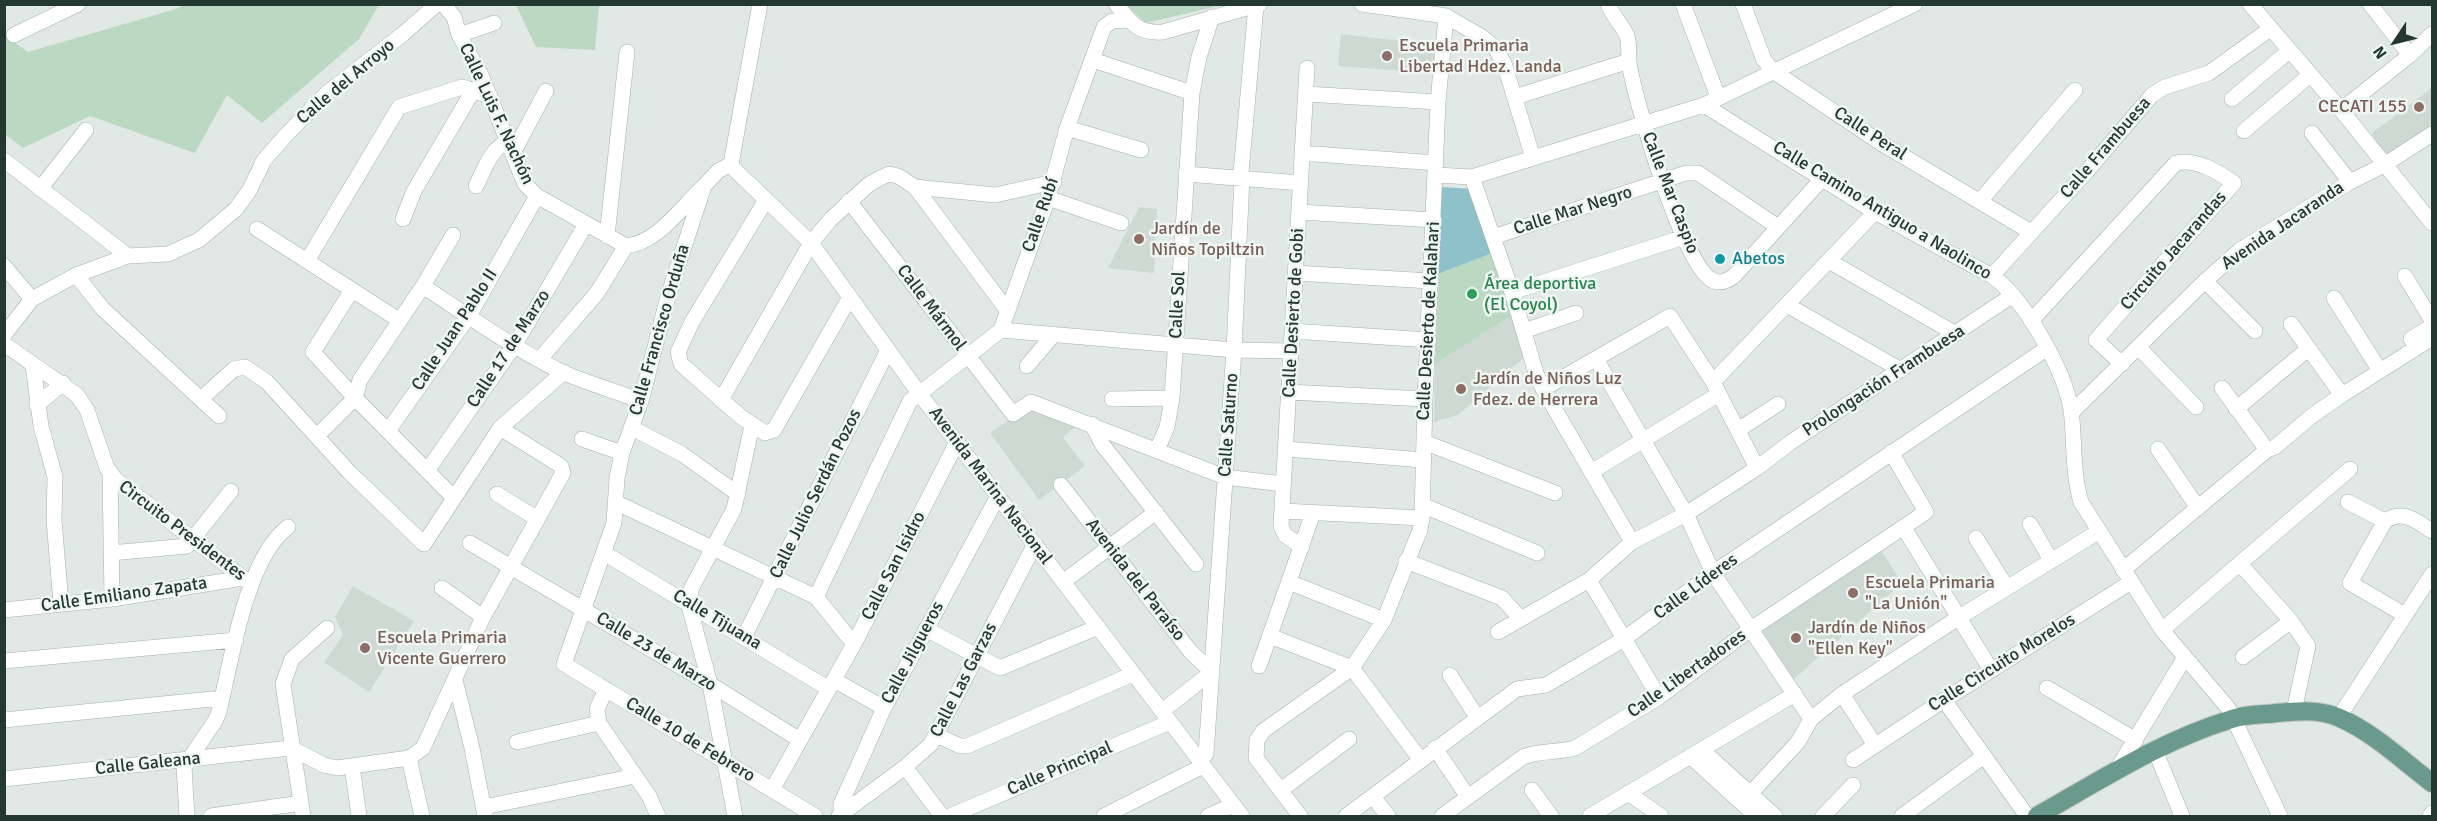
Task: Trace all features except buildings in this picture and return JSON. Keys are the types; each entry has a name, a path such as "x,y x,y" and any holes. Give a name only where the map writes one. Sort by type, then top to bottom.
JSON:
{"main road":[{"path":"2037,816 2156,750 2234,718 2294,711 2318,712 2339,717 2363,731 2433,783"}],"street":[{"path":"14,35 78,4"},
{"name":"Calle del Arroyo","path":"4,335 32,299 76,276 128,256 168,254 199,240 236,209 249,191 264,160 319,101 437,4"},
{"name":"Calle Luis F. Nachón","path":"443,4 454,17 459,35 490,96 525,184 537,196 626,246"},
{"path":"539,360 597,292 626,246 636,245 650,238 718,171 731,164 760,4"},
{"path":"1116,4 1128,20 1141,30 1152,33 1258,5"},
{"path":"1362,4 1446,16 1495,48 1504,63 1533,158"},
{"name":"Calle Mar Caspio","path":"1608,4 1613,17 1626,33 1630,47 1629,61 1644,124 1684,237 1692,256 1710,279 1726,282 1823,178"},
{"path":"1683,4 1718,97"},
{"path":"1302,153 1436,169 1472,177 1704,105 1915,4"},
{"path":"2250,4 2431,218"},
{"path":"2370,4 2410,55"},
{"name":"Calle Saturno","path":"1204,760 1234,350 1242,176 1258,5"},
{"name":"Calle Peral","path":"1748,6 1764,60 1773,71 1881,143 2031,232"},
{"name":"Calle Desierto de Kalahari","path":"1352,668 1384,620 1420,530 1438,102 1446,16"},
{"name":"Calle Sol","path":"1157,450 1167,427 1172,398 1192,93 1198,57 1212,18"},
{"name":"Calle Rubí","path":"1001,330 1054,182 1067,128 1108,23 1128,20"},
{"path":"459,35 494,23"},
{"name":"Calle Frambuesa","path":"1992,276 2152,95 2165,87 2209,73 2270,29"},
{"path":"2341,110 2433,34"},
{"path":"2232,99 2289,51"},
{"path":"608,236 627,52"},
{"path":"1093,60 1192,93"},
{"path":"1515,97 1629,61"},
{"name":"Calle Desierto de Gobi","path":"1302,547 1285,535 1281,526 1307,68"},
{"path":"2244,131 2310,75"},
{"path":"307,261 399,107 462,87 490,96"},
{"path":"403,219 414,191 474,89"},
{"path":"1980,201 2075,90"},
{"path":"476,186 495,149 511,148 546,91"},
{"path":"1306,94 1438,102"},
{"name":"Calle Camino Antiguo a Naolinco","path":"1704,105 1875,212 1992,276 2004,284 2013,295 2031,321 2063,380 2071,413 2076,485 2081,502 2162,630 2184,659 2224,702 2234,718 2260,779 2280,816"},
{"path":"1067,128 1141,150"},
{"path":"40,189 86,130"},
{"path":"2312,134 2350,182"},
{"name":"Avenida Jacaranda","path":"2071,413 2205,280 2240,250 2433,134"},
{"path":"4,160 128,256"},
{"name":"Circuito Jacarandas","path":"2031,321 2175,163 2183,161 2216,171 2234,183 2096,340 2122,364"},
{"name":"Avenida Marina Nacional","path":"731,164 811,243 919,393 1166,717 1204,760 1238,810"},
{"name":"Calle Mar Negro","path":"1493,237 1686,173 1698,173 1778,227"},
{"path":"721,400 811,243 849,201 868,185 889,174 898,176 915,187 1007,310"},
{"path":"1186,174 1242,176 1301,183"},
{"path":"1472,177 1543,388 1632,542"},
{"path":"915,187 994,195 1054,182"},
{"name":"Calle Francisco Orduña","path":"564,664 614,523 617,478 622,453 641,401 669,293 704,186"},
{"name":"Calle Juan Pablo II","path":"388,431 469,316 537,196"},
{"path":"1048,198 1121,223"},
{"path":"766,200 692,322 683,340 678,358 681,364 752,425 765,433 770,433 774,430 850,297"},
{"name":"Calle Mármol","path":"849,201 1013,414 1030,402 1092,424"},
{"path":"1299,212 1434,220"},
{"path":"1591,472 1645,440 1716,388 1787,305 1875,212"},
{"name":"Calle 17 de Marzo","path":"427,471 514,346 586,224"},
{"path":"257,229 399,320"},
{"path":"317,436 355,398 360,380 423,286 453,235"},
{"path":"1512,292 1684,237"},
{"path":"1830,261 1956,334"},
{"path":"4,266 32,299"},
{"path":"1295,273 1431,281"},
{"path":"76,276 103,309 219,416"},
{"path":"2405,276 2433,321"},
{"path":"2205,280 2254,331"},
{"path":"423,286 539,360 564,372 641,401"},
{"path":"352,290 313,352 454,498"},
{"name":"Prolongación Frambuesa","path":"1498,632 1589,580 1632,542 1686,514 1757,468 1791,442 2013,295"},
{"path":"2334,298 2377,366"},
{"path":"1787,305 1901,370"},
{"path":"1524,331 1576,314"},
{"path":"1543,388 1670,316 1716,388 1757,468"},
{"path":"2291,324 2339,391"},
{"path":"2377,366 2433,326"},
{"path":"816,597 910,401 1001,330 1234,350 1291,351"},
{"path":"1292,331 1429,340"},
{"path":"1027,366 1054,334"},
{"path":"2377,366 2433,338"},
{"name":"Circuito Presidentes","path":"4,344 77,395 87,410 110,474 247,581"},
{"path":"2139,347 2196,407"},
{"name":"Calle Líderes","path":"1346,816 1516,689 1524,686 1546,685 1624,639 1713,573 2046,349"},
{"path":"2236,409 2308,349"},
{"name":"Calle Julio Serdán Pozos","path":"744,637 888,350"},
{"path":"1596,359 1686,514 1713,573 1810,719"},
{"path":"33,365 40,426 55,477 54,520 61,604"},
{"name":"Calle Circuito Morelos","path":"1853,760 1991,670 2127,576 2198,508 2267,450 2275,447 2339,391 2377,366"},
{"path":"201,399 234,369 245,367 267,382 350,473 424,544 500,428 564,372"},
{"path":"37,405 63,384"},
{"path":"2222,388 2267,450"},
{"path":"1289,392 1425,399"},
{"path":"1112,399 1172,398"},
{"path":"1738,430 1778,404"},
{"path":"1092,424 1225,477 1283,484"},
{"path":"1092,424 1102,444 1196,564"},
{"path":"732,816 725,762 710,684 688,602 692,588 734,509 752,425"},
{"path":"291,748 330,767 409,758 423,748 483,617 563,473 563,469 500,428"},
{"path":"632,428 682,454 738,494"},
{"path":"582,439 622,453"},
{"name":"Calle San Isidro","path":"772,790 854,644 957,442"},
{"path":"1424,442 1555,492"},
{"path":"1287,449 1423,460"},
{"path":"2158,449 2198,508"},
{"name":"Calle Libertadores","path":"1442,816 1523,757 1533,753 1566,751 1575,748 1659,697 1751,629 1926,512 1891,452"},
{"path":"2162,630 2350,469"},
{"path":"110,474 112,599"},
{"name":"Avenida del Paraíso","path":"1061,485 1190,651 1212,672"},
{"path":"111,553 181,548 193,541 231,491"},
{"path":"498,494 536,518"},
{"name":"Calle Jilgueros","path":"840,816 840,804 884,708 998,496"},
{"path":"2348,502 2385,521"},
{"path":"617,503 712,550 816,597 854,644"},
{"path":"1282,512 1422,512 1537,553"},
{"path":"1063,582 1156,513"},
{"path":"1259,666 1313,513"},
{"path":"2405,615 2350,584 2385,521 2393,516 2404,514 2433,531"},
{"path":"2030,524 2051,560"},
{"path":"187,816 183,774 188,760 215,721 236,640 247,581 279,535 288,527"},
{"path":"1904,528 1991,670"},
{"path":"1743,806 1798,742 1810,719 1842,694 1958,618 2098,532"},
{"path":"1976,538 2007,588"},
{"name":"Calle 23 de Marzo","path":"470,543 710,684 800,740"},
{"name":"Calle Las Garzas","path":"840,816 926,751 1035,544"},
{"name":"Calle Tijuana","path":"604,553 744,637 831,685 884,708"},
{"path":"1406,561 1503,598 1521,619"},
{"path":"2240,564 2307,642 2309,651 2294,711"},
{"path":"2339,717 2433,574"},
{"path":"1589,580 1659,697"},
{"name":"Calle Emiliano Zapata","path":"4,610 112,599 247,581"},
{"path":"1289,582 1384,620"},
{"path":"442,588 483,617"},
{"path":"2243,657 2291,621"},
{"path":"926,629 1000,668 1098,627"},
{"path":"211,816 302,810 283,698 283,684 285,671 299,650 327,628"},
{"path":"1270,636 1352,668 1420,759"},
{"path":"4,661 236,640"},
{"path":"2116,771 2184,659"},
{"name":"Calle 10 de Febrero","path":"564,664 815,816"},
{"path":"1300,816 1256,758 1259,735 1352,668"},
{"name":"Calle Principal","path":"950,816 1166,717 1212,672"},
{"path":"936,735 960,746 984,740 1133,674"},
{"path":"1450,675 1477,717"},
{"path":"455,680 484,812 635,776"},
{"path":"2047,688 2136,740"},
{"path":"606,689 597,709 599,723 649,796 658,816"},
{"path":"1590,816 1795,694"},
{"path":"1842,694 1875,745"},
{"path":"4,720 222,698"},
{"path":"1944,700 2027,816"},
{"path":"517,742 599,723"},
{"path":"1281,790 1349,739"},
{"name":"Calle Galeana","path":"4,779 291,748"},
{"path":"1435,748 1468,797"},
{"path":"2156,750 2182,816"},
{"path":"1696,753 1743,806 1756,816"},
{"path":"1902,816 1984,756"},
{"path":"409,758 422,816"},
{"path":"1104,816 1191,774 1204,760"},
{"path":"352,766 359,816"},
{"path":"905,767 942,816"},
{"path":"1823,816 1853,785"},
{"path":"1532,790 1551,816"},
{"path":"1628,793 1660,816"},
{"path":"1373,796 1388,816"},
{"path":"1743,806 1775,816"},
{"path":"1208,816 1238,810"}],"shaded area":[{"name":"Escuela Primaria Libertad Hdez. Landa","path":"1341,34 1436,45 1433,73 1338,66"},
{"name":"CECATI 155","path":"2432,88 2432,127 2384,157 2372,133"},
{"name":"Jardín de Niños Topiltzin","path":"1139,207 1157,209 1154,273 1108,268"},
{"name":"Jardín de Niños Luz Fdez. de Herrera","path":"1514,314 1526,356 1458,415 1434,422 1435,364"},
{"path":"1029,406 1078,425 1063,437 1085,466 1039,500 990,433"},
{"name":"Escuela Primaria \"La Unión\"","path":"1881,550 1902,583 1793,680 1761,629"},
{"name":"Escuela Primaria Vicente Guerrero","path":"353,586 414,621 369,692 324,662 343,635 335,617"}],"green space":[{"path":"184,5 379,5 359,39 262,123 227,95 195,153 90,116 23,148 5,134 4,35 28,52"},
{"path":"516,5 599,5 595,50 536,47"},
{"path":"1126,5 1222,5 1146,23"},
{"name":"Área deportiva (El Coyol)","path":"1495,252 1514,314 1435,364 1438,274"}],"water":[{"path":"1442,187 1473,189 1495,252 1438,274"}],"place":[{"name":"Escuela Primaria Libertad Hdez. Landa","path":"1387,56"},
{"name":"CECATI 155","path":"2419,107"},
{"name":"Jardín de Niños Topiltzin","path":"1139,239"},
{"name":"Abetos","path":"1720,259"},
{"name":"Área deportiva (El Coyol)","path":"1472,294"},
{"name":"Jardín de Niños Luz Fdez. de Herrera","path":"1461,389"},
{"name":"Escuela Primaria \"La Unión\"","path":"1853,593"},
{"name":"Jardín de Niños \"Ellen Key\"","path":"1796,638"},
{"name":"Escuela Primaria Vicente Guerrero","path":"365,648"}]}
